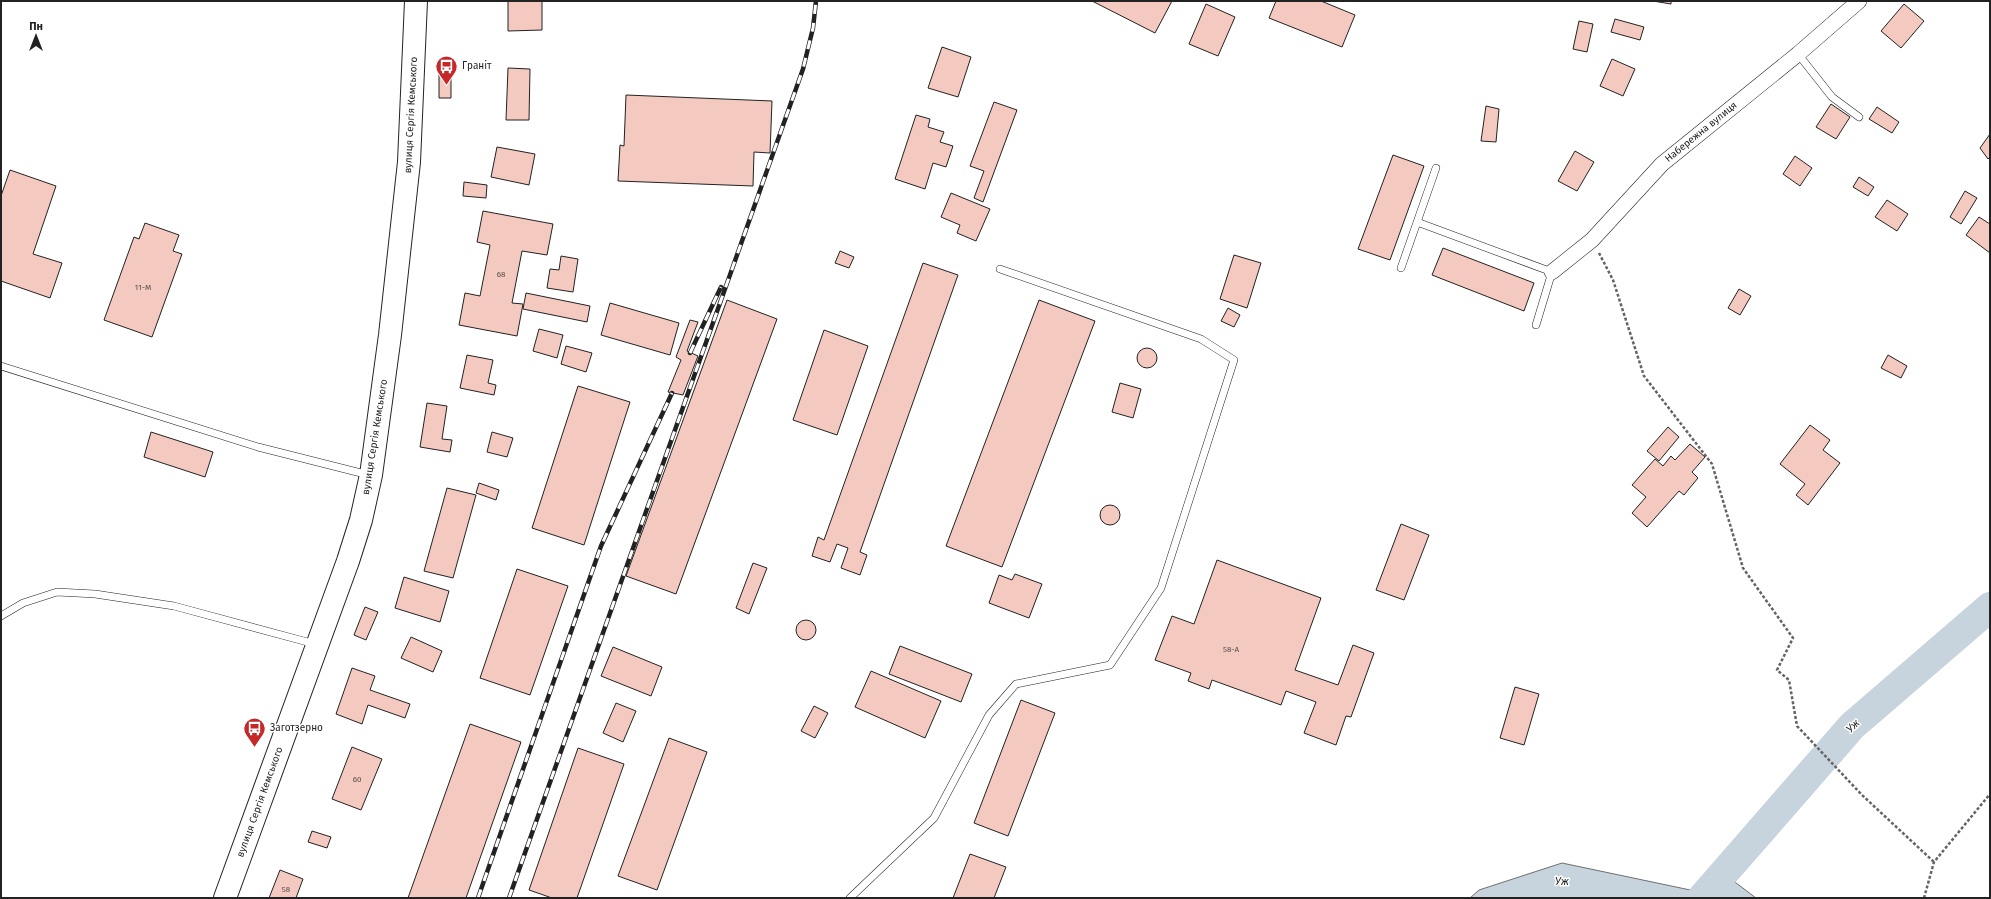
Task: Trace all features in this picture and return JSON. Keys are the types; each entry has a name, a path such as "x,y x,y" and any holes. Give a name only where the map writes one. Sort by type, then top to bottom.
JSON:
{"highway":[{"name":"вулиця Сергія Кемського","path":"225,898 316,644 348,561 361,520 371,475 390,335 409,162 414,85 416,1"}],"street":[{"name":"Набережна вулиця","path":"1552,272 1592,240 1662,164 1798,54 1859,1"}],"lane":[{"path":"1798,54 1832,97 1859,117"},
{"path":"1401,268 1436,168"},
{"path":"1417,222 1552,272 1536,325"},
{"path":"850,898 934,818 990,714 1016,684 1110,665 1162,588 1234,360 1201,339 1000,269"},
{"path":"1,366 258,447 371,475"},
{"path":"1,616 23,603 57,592 95,594 174,606 316,644"}],"path":[{"path":"1592,240 1613,280 1644,376 1712,464 1743,568 1793,638 1777,670 1789,680 1797,726 1862,795 1934,862"},
{"path":"1924,898 1934,862 1990,794"}],"water":[{"name":"Уж","path":"1562,863 1695,891 1715,867 1756,898 1470,898 1479,890"}],"building":[{"path":"508,1 542,1 542,30 508,31"},
{"path":"1092,1 1172,1 1155,33"},
{"path":"1276,1 1321,1 1355,15 1342,47 1269,18"},
{"path":"1653,1 1671,1 1671,4"},
{"path":"1206,4 1235,17 1218,56 1189,44"},
{"path":"1904,4 1924,21 1901,48 1881,31"},
{"path":"1615,19 1644,27 1640,40 1611,32"},
{"path":"1579,21 1593,24 1587,52 1573,49"},
{"path":"942,47 971,57 958,97 928,88"},
{"path":"1612,59 1635,69 1623,96 1600,86"},
{"path":"508,68 530,69 529,120 506,120"},
{"path":"439,71 451,71 451,98 439,98"},
{"path":"626,95 772,101 770,153 754,152 753,186 618,181 620,145 624,146"},
{"path":"994,102 1017,110 983,202 974,198 984,171 970,166"},
{"path":"1831,104 1850,117 1836,139 1816,127"},
{"path":"1486,106 1499,109 1496,142 1481,141"},
{"path":"1877,107 1899,122 1892,133 1869,119"},
{"path":"916,115 930,119 928,127 944,132 940,142 953,146 946,167 933,163 925,189 895,179"},
{"path":"1990,134 1990,157 1988,159 1980,148"},
{"path":"497,147 535,154 529,185 491,177"},
{"path":"1575,151 1594,162 1577,191 1558,181"},
{"path":"1393,155 1424,166 1390,260 1358,249"},
{"path":"1795,156 1812,168 1800,186 1783,174"},
{"path":"10,170 56,186 33,254 62,263 50,298 1,281 1,196"},
{"path":"1859,177 1874,187 1868,196 1853,187"},
{"path":"464,182 487,185 486,198 463,196"},
{"path":"1965,191 1977,198 1961,224 1950,217"},
{"path":"951,193 990,209 976,241 957,233 960,225 941,217"},
{"path":"1887,200 1908,214 1897,231 1875,217"},
{"path":"483,211 553,224 547,255 522,251 512,303 523,304 517,336 459,325 465,293 480,296 490,245 477,242"},
{"path":"1979,217 1990,224 1990,253 1966,235"},
{"path":"145,223 179,235 173,251 182,254 152,337 104,320 134,237 139,239"},
{"path":"1443,248 1534,283 1524,311 1432,275"},
{"path":"840,251 854,257 849,268 835,263"},
{"path":"1234,255 1261,263 1247,308 1220,299"},
{"path":"561,256 578,259 573,292 547,288 550,269 559,270"},
{"path":"923,263 958,275 860,552 867,555 860,575 841,568 848,548 837,544 830,562 812,556 818,537 824,540"},
{"path":"1739,289 1751,296 1740,315 1728,308"},
{"path":"526,293 590,306 587,322 523,309"},
{"path":"727,300 777,319 676,594 626,576"},
{"path":"1039,300 1095,321 1002,567 946,546"},
{"path":"610,303 679,323 670,355 601,335"},
{"path":"1228,308 1240,315 1234,327 1221,321"},
{"path":"690,320 698,322 687,351 698,356 683,395 668,392 681,360 676,357"},
{"path":"539,329 563,335 557,358 533,351"},
{"path":"824,330 868,346 837,435 793,420"},
{"path":"566,346 592,353 586,372 561,364"},
{"path":"1147,348 1154,351 1157,358 1154,365 1147,368 1140,365 1137,358 1140,351"},
{"path":"467,355 493,360 488,383 496,385 494,395 460,388"},
{"path":"1888,355 1907,366 1901,378 1881,368"},
{"path":"1120,383 1141,389 1133,418 1112,412"},
{"path":"578,386 630,402 584,545 532,528"},
{"path":"427,403 447,406 442,439 452,440 450,452 420,447"},
{"path":"1810,425 1830,440 1823,450 1840,463 1808,505 1796,495 1805,484 1780,464"},
{"path":"1668,427 1679,437 1659,461 1647,451"},
{"path":"151,432 213,452 205,477 144,457"},
{"path":"492,432 513,438 507,457 487,452"},
{"path":"1690,444 1705,457 1692,472 1698,478 1684,495 1679,491 1647,527 1632,513 1646,497 1632,485 1655,459 1663,466 1671,456 1675,460"},
{"path":"479,483 499,490 496,500 476,493"},
{"path":"447,488 476,495 453,578 424,571"},
{"path":"1110,505 1117,508 1120,515 1117,522 1110,525 1103,522 1100,515 1103,508"},
{"path":"1401,524 1429,535 1404,600 1376,590"},
{"path":"1217,560 1321,598 1295,670 1338,685 1353,645 1374,653 1351,717 1346,716 1336,745 1304,733 1316,702 1286,691 1281,705 1212,680 1209,689 1188,681 1191,673 1155,660 1172,616 1194,624"},
{"path":"753,563 767,568 749,614 736,608"},
{"path":"517,569 568,586 530,695 480,678"},
{"path":"1015,574 1042,584 1029,618 989,603 999,575 1012,580"},
{"path":"404,577 449,591 440,622 395,608"},
{"path":"365,607 378,612 366,640 354,635"},
{"path":"806,620 813,623 816,630 813,637 806,640 799,637 796,630 799,623"},
{"path":"411,637 442,651 433,672 401,658"},
{"path":"900,646 972,674 961,702 889,674"},
{"path":"613,647 662,667 651,696 601,676"},
{"path":"352,668 375,676 370,690 410,704 405,718 368,705 362,724 336,714"},
{"path":"871,671 941,701 925,738 855,707"},
{"path":"1515,687 1539,694 1524,745 1500,738"},
{"path":"1021,700 1055,713 1008,836 974,823"},
{"path":"616,703 636,711 623,742 603,733"},
{"path":"814,706 828,713 815,738 801,731"},
{"path":"470,724 521,742 466,898 408,898"},
{"path":"669,738 707,752 657,890 618,876"},
{"path":"352,747 382,759 361,810 332,799"},
{"path":"578,748 624,764 577,898 552,898 529,890"},
{"path":"312,831 331,837 327,848 308,842"},
{"path":"970,854 1006,867 994,898 953,898"},
{"path":"280,870 303,879 296,898 269,898"}],"waterway":[{"name":"Уж","path":"1702,898 1852,726 1990,607"}],"railway":[{"path":"509,898 803,69 813,28 816,1"},
{"path":"690,353 721,287"},
{"path":"478,898 601,546 672,393"}],"place":[{"name":"Граніт","path":"446,86"},
{"name":"Заготзерно","path":"254,748"}]}
